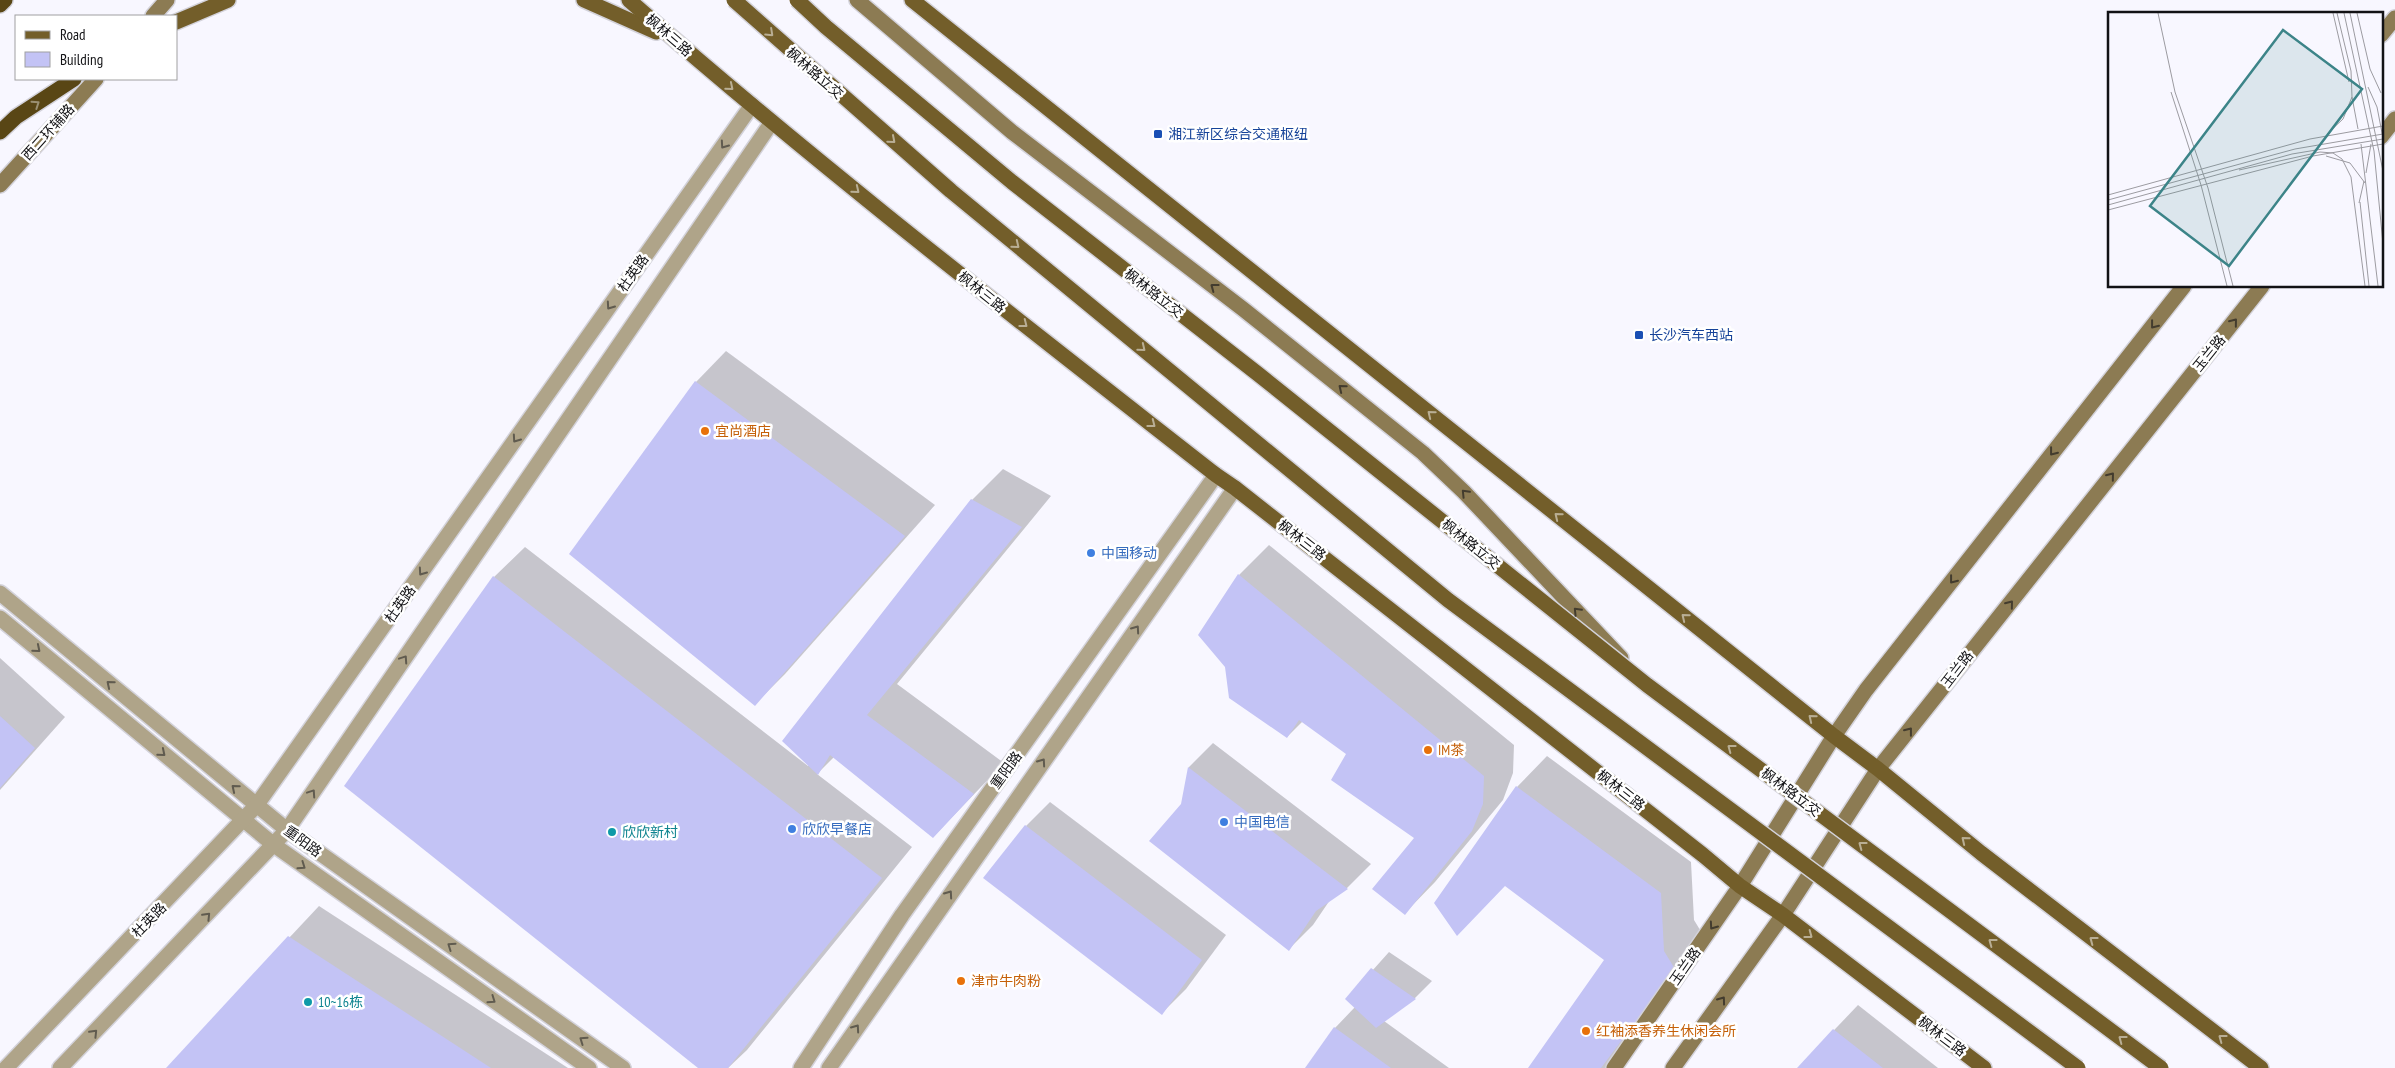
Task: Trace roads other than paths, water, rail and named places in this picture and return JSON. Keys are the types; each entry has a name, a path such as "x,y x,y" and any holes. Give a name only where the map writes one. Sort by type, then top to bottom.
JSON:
{"highway":[{"path":"0,5 4,0"},
{"path":"0,132 16,117 72,80"}],"main road":[{"path":"154,15 167,0"},
{"path":"178,21 228,0"},
{"path":"584,0 647,26 692,56"},
{"name":"枫林三路","path":"629,0 692,56 982,292 1216,475 1236,488 1704,855 1740,886 1783,915 1984,1068"},
{"name":"枫林路立交","path":"734,0 951,191 1448,600 2078,1068"},
{"name":"枫林路立交","path":"797,0 826,27 1012,182 1258,374 1647,685 2161,1068"},
{"path":"857,0 1012,132 1243,309 1423,453 1464,492 1647,685"},
{"path":"912,0 1981,853 2261,1068"},
{"path":"2382,34 2395,18"},
{"name":"西二环辅路","path":"0,185 95,80"},
{"path":"2382,136 2395,119"},
{"name":"玉兰路","path":"1614,1068 1740,886 1834,736 1866,690 2182,288"},
{"name":"玉兰路","path":"1673,1068 1783,915 1878,769 2260,288"}],"street":[{"name":"杜英路","path":"6,1068 244,822 752,105"},
{"path":"60,1068 287,830 772,122"},
{"name":"重阳路","path":"801,1068 902,915 1216,475"},
{"name":"重阳路","path":"828,1068 1236,488"},
{"name":"重阳路","path":"0,592 287,830 623,1068"},
{"name":"重阳路","path":"0,618 274,845 589,1068"}],"place":[{"name":"湘江新区综合交通枢纽","path":"1158,134"},
{"name":"长沙汽车西站","path":"1639,335"},
{"name":"宜尚酒店","path":"705,431"},
{"name":"中国移动","path":"1091,553"},
{"name":"IM茶","path":"1428,750"},
{"name":"中国电信","path":"1224,822"},
{"name":"欣欣早餐店","path":"792,829"},
{"name":"欣欣新村","path":"612,832"},
{"name":"津市牛肉粉","path":"961,981"},
{"name":"10~16栋","path":"308,1002"},
{"name":"红袖添香养生休闲会所","path":"1586,1031"}]}
